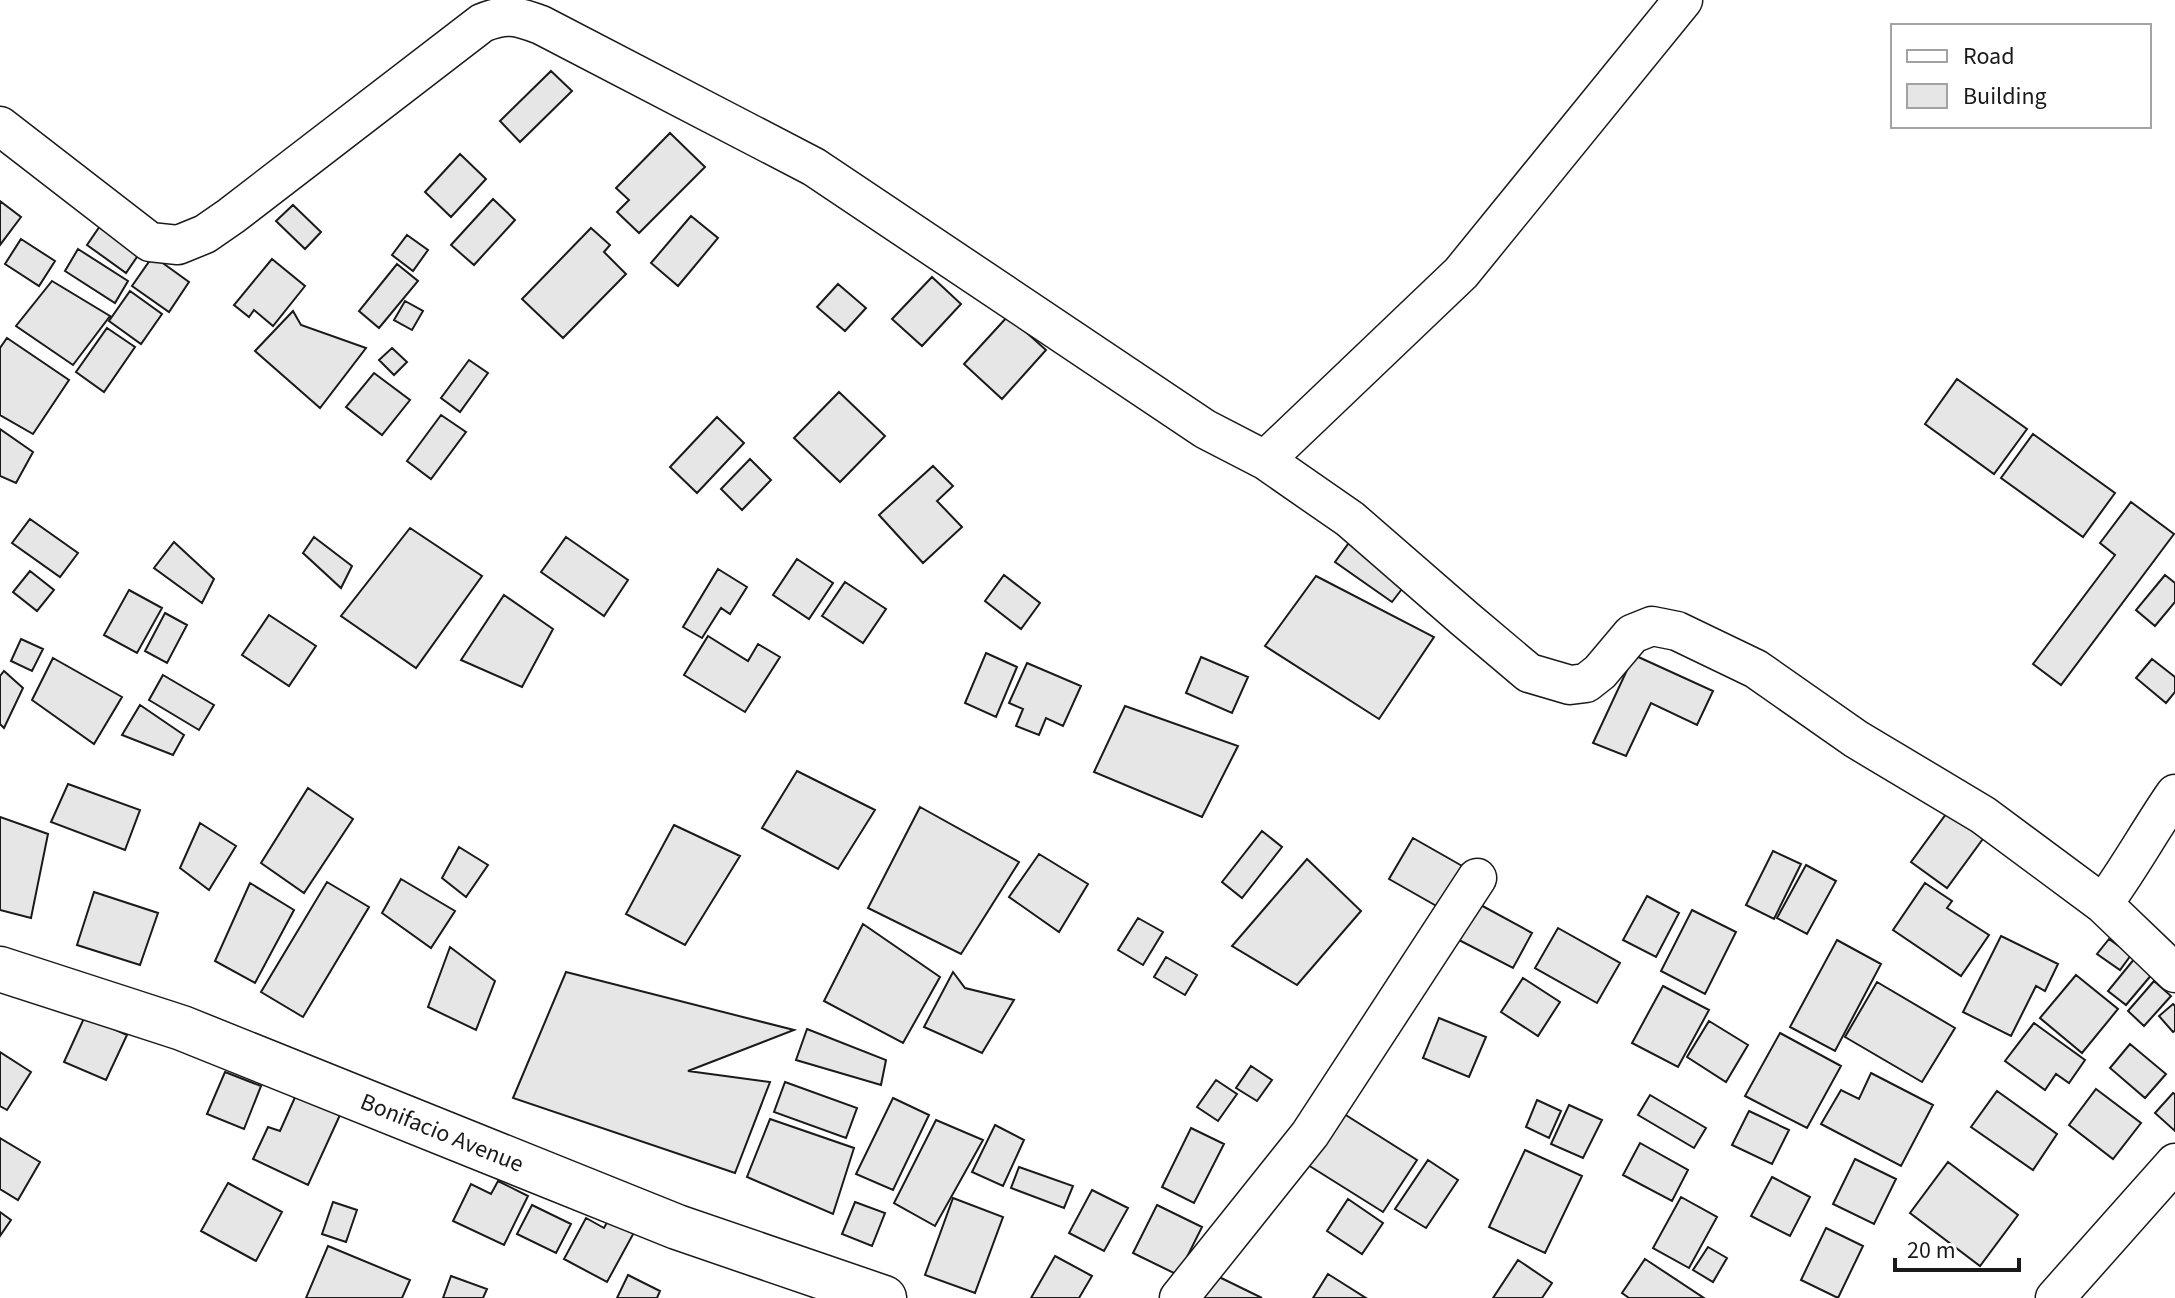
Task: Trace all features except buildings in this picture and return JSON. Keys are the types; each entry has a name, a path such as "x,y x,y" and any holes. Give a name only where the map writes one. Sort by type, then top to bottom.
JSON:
{"street":[{"path":"1265,460 1461,273 1683,0"},
{"path":"0,126 150,242 178,245 205,234 231,216 482,23 499,16 519,16 814,167 1205,429 1265,460 1350,519 1529,673 1570,685 1586,683 1600,672 1632,634 1652,626 1677,631 1756,669 1856,739 1983,815 2103,904 2175,973"},
{"path":"2103,904 2124,877 2151,828 2175,794"},
{"path":"1179,1298 1310,1134 1477,878"},
{"name":"Bonifacio Avenue","path":"0,969 182,1028 677,1227 884,1298"},
{"path":"2055,1298 2175,1163"}]}
